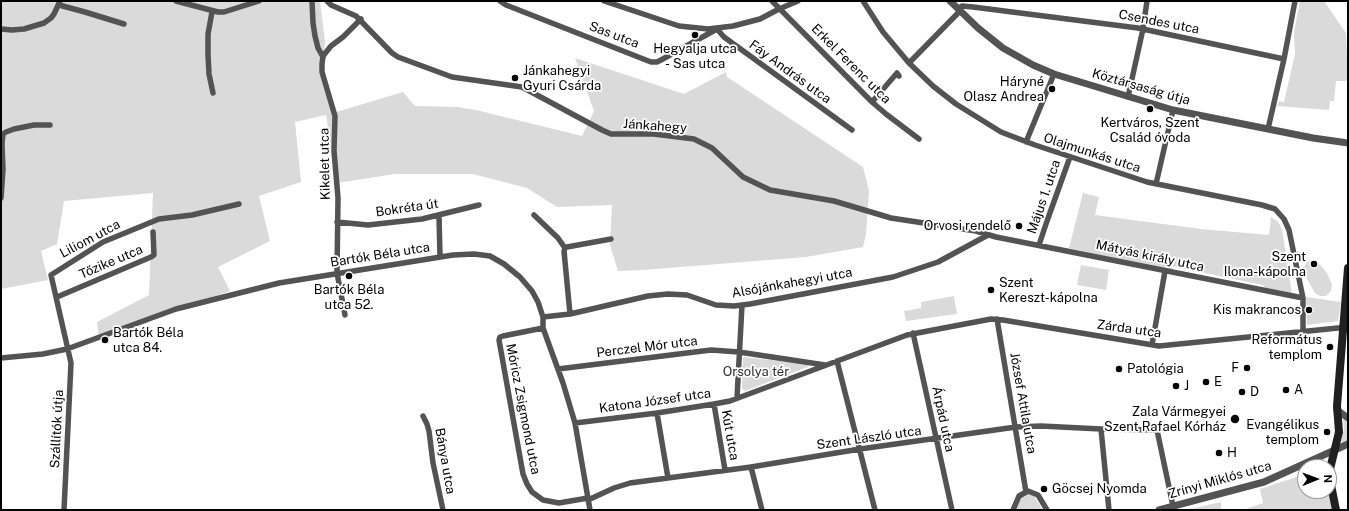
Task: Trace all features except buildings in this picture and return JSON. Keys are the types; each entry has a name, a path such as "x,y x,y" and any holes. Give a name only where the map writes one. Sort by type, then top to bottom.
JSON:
{"main road":[{"path":"1336,510 1330,474 1330,464 1339,432 1337,410 1346,327 1348,268"}],"street":[{"path":"176,1 212,12 224,12 260,1"},
{"name":"Kikelet utca","path":"312,1 315,36 318,48 323,57 322,72 335,116 334,152 338,198 337,273 345,315"},
{"path":"323,57 331,46 343,37 361,19 331,5 327,1"},
{"name":"Sas utca","path":"500,1 506,5 651,62 660,60 717,29"},
{"path":"604,1 678,26 697,29 717,29 740,25 760,19 798,1"},
{"name":"Erkel Ferenc utca","path":"772,1 872,102 919,139"},
{"name":"Olajmunkás utca","path":"863,1 883,32 909,63 933,86 968,112 1001,132 1070,157 1156,184 1262,204 1275,209 1284,219 1289,230 1303,298 1303,332"},
{"name":"Köztársaság útja","path":"950,1 978,28 1003,48 1033,65 1054,74 1173,110 1313,138 1348,143"},
{"path":"1128,97 1144,29 1147,1"},
{"path":"1268,129 1284,59 1295,1"},
{"path":"1,29 17,30 38,25 51,18 60,3 124,24"},
{"name":"Csendes utca","path":"959,10 962,6 973,7 1144,29 1284,59"},
{"path":"909,63 959,10"},
{"path":"212,12 208,34 208,55 209,74 213,93"},
{"name":"Jánkahegy","path":"361,19 392,53 398,56 452,77 522,87 611,134 654,134 694,139 712,148 743,177 770,190 834,201 891,218 988,235"},
{"name":"Fáy András utca","path":"717,29 724,37 852,130"},
{"path":"872,102 897,73 899,76"},
{"path":"1026,142 1054,74"},
{"path":"1156,184 1173,110"},
{"path":"1,198 3,134 14,129 34,125 50,125"},
{"name":"Május 1. utca","path":"1039,245 1046,221 1070,157"},
{"name":"Liliom utca","path":"67,349 51,274 103,242 159,219 192,215 239,204"},
{"name":"Bokréta út","path":"337,222 368,225 422,220 479,205"},
{"path":"534,215 558,238 565,248 564,251 570,314"},
{"path":"439,216 440,256"},
{"name":"Tőzike utca","path":"57,297 151,258 154,255 153,232"},
{"name":"Mátyás király utca","path":"988,235 1303,298"},
{"name":"Alsójánkahegyi utca","path":"543,316 570,314 648,296 668,294 687,295 716,305 742,305 893,277 938,262 988,235"},
{"path":"565,248 611,239"},
{"name":"Bartók Béla utca","path":"1,358 43,354 67,349 176,309 280,283 440,256 474,254 490,256 516,273 528,286 538,302 543,316 543,328 575,423 590,510"},
{"path":"1152,345 1165,271"},
{"path":"742,305 737,398 837,361 875,510"},
{"name":"Zárda utca","path":"837,361 913,333 997,319 1152,345 1166,346 1346,327"},
{"name":"József Attila utca","path":"997,319 1026,492"},
{"name":"Móricz Zsigmond utca","path":"543,328 503,336 498,340 523,474 532,492 544,500 559,503 588,499"},
{"name":"Árpád utca","path":"913,333 952,510"},
{"name":"Szállítók útja","path":"64,510 71,363 67,349"},
{"name":"Perczel Mór utca","path":"558,369 707,351 739,352"},
{"path":"739,352 825,365"},
{"name":"Katona József utca","path":"575,423 657,413 714,404 737,398"},
{"name":"Kút utca","path":"714,404 725,470"},
{"path":"1337,410 1348,418"},
{"path":"657,413 668,478"},
{"name":"Bánya utca","path":"423,416 429,431 433,463 443,510"},
{"name":"Szent László utca","path":"588,499 618,486 630,483 751,467 860,449 1016,427 1041,426 1157,430 1173,506"},
{"path":"1101,429 1109,510"},
{"name":"Zrínyi Miklós utca","path":"1158,510 1264,482 1348,444"},
{"path":"751,467 762,510"},
{"path":"1013,510 1017,498 1026,492 1031,491 1038,495 1047,510"}],"green space":[{"path":"1,1 320,1 325,41 323,71 333,113 403,92 415,106 458,107 476,110 582,136 594,111 575,58 684,94 726,72 727,77 863,167 869,191 866,234 863,247 806,257 618,271 610,245 612,205 557,207 527,188 473,174 395,174 337,183 326,115 295,122 301,182 259,196 270,241 218,267 230,291 99,338 97,322 149,295 153,193 64,201 57,244 41,251 48,280 1,289"},
{"path":"1300,1 1324,1 1346,33 1348,81 1336,81 1334,101 1330,101 1329,110 1277,106 1279,101 1284,102 1295,54 1294,32"},
{"path":"1083,193 1099,197 1095,215 1201,229 1269,235 1271,217 1278,222 1282,229 1292,294 1265,289 1263,285 1171,266 1174,272 1069,248"},
{"path":"1311,260 1318,262 1327,273 1332,285 1331,291 1326,296 1320,296 1315,293 1306,277 1303,269 1306,263"},
{"path":"1081,265 1109,270 1106,290 1077,285"},
{"path":"954,296 957,314 906,321 904,311 921,308 921,302"},
{"path":"1306,297 1341,302 1338,321 1307,325"},
{"name":"Orsolya tér","path":"743,357 809,364 808,367 745,391 742,389"},
{"path":"1343,419 1348,420 1348,441 1343,443 1341,442 1344,429"},
{"path":"1297,477 1297,499 1330,499 1332,510 1243,510 1263,503 1260,489"},
{"path":"1028,494 1034,496 1043,510 1015,510 1019,497"},
{"path":"1221,502 1221,510 1186,510"}],"place":[{"name":"Hegyalja utca - Sas utca","path":"695,35"},
{"name":"Jánkahegyi Gyuri Csárda","path":"515,78"},
{"name":"Háryné Olasz Andrea","path":"1052,89"},
{"name":"Kertváros, Szent Család óvoda","path":"1150,109"},
{"name":"Orvosi rendelő","path":"1019,226"},
{"name":"Szent Ilona-kápolna","path":"1314,264"},
{"name":"Bartók Béla utca 52.","path":"349,276"},
{"name":"Szent Kereszt-kápolna","path":"991,290"},
{"name":"Kis makrancos","path":"1309,310"},
{"name":"Bartók Béla utca 84.","path":"105,340"},
{"name":"Református templom","path":"1330,347"},
{"name":"F","path":"1247,368"},
{"name":"Patológia","path":"1119,369"},
{"name":"E","path":"1206,382"},
{"name":"J","path":"1176,386"},
{"name":"A","path":"1286,390"},
{"name":"D","path":"1242,392"},
{"name":"Zala Vármegyei Szent Rafael Kórház","path":"1235,419"},
{"name":"Evangélikus templom","path":"1327,432"},
{"name":"H","path":"1219,453"},
{"name":"Göcsej Nyomda","path":"1044,489"}]}
